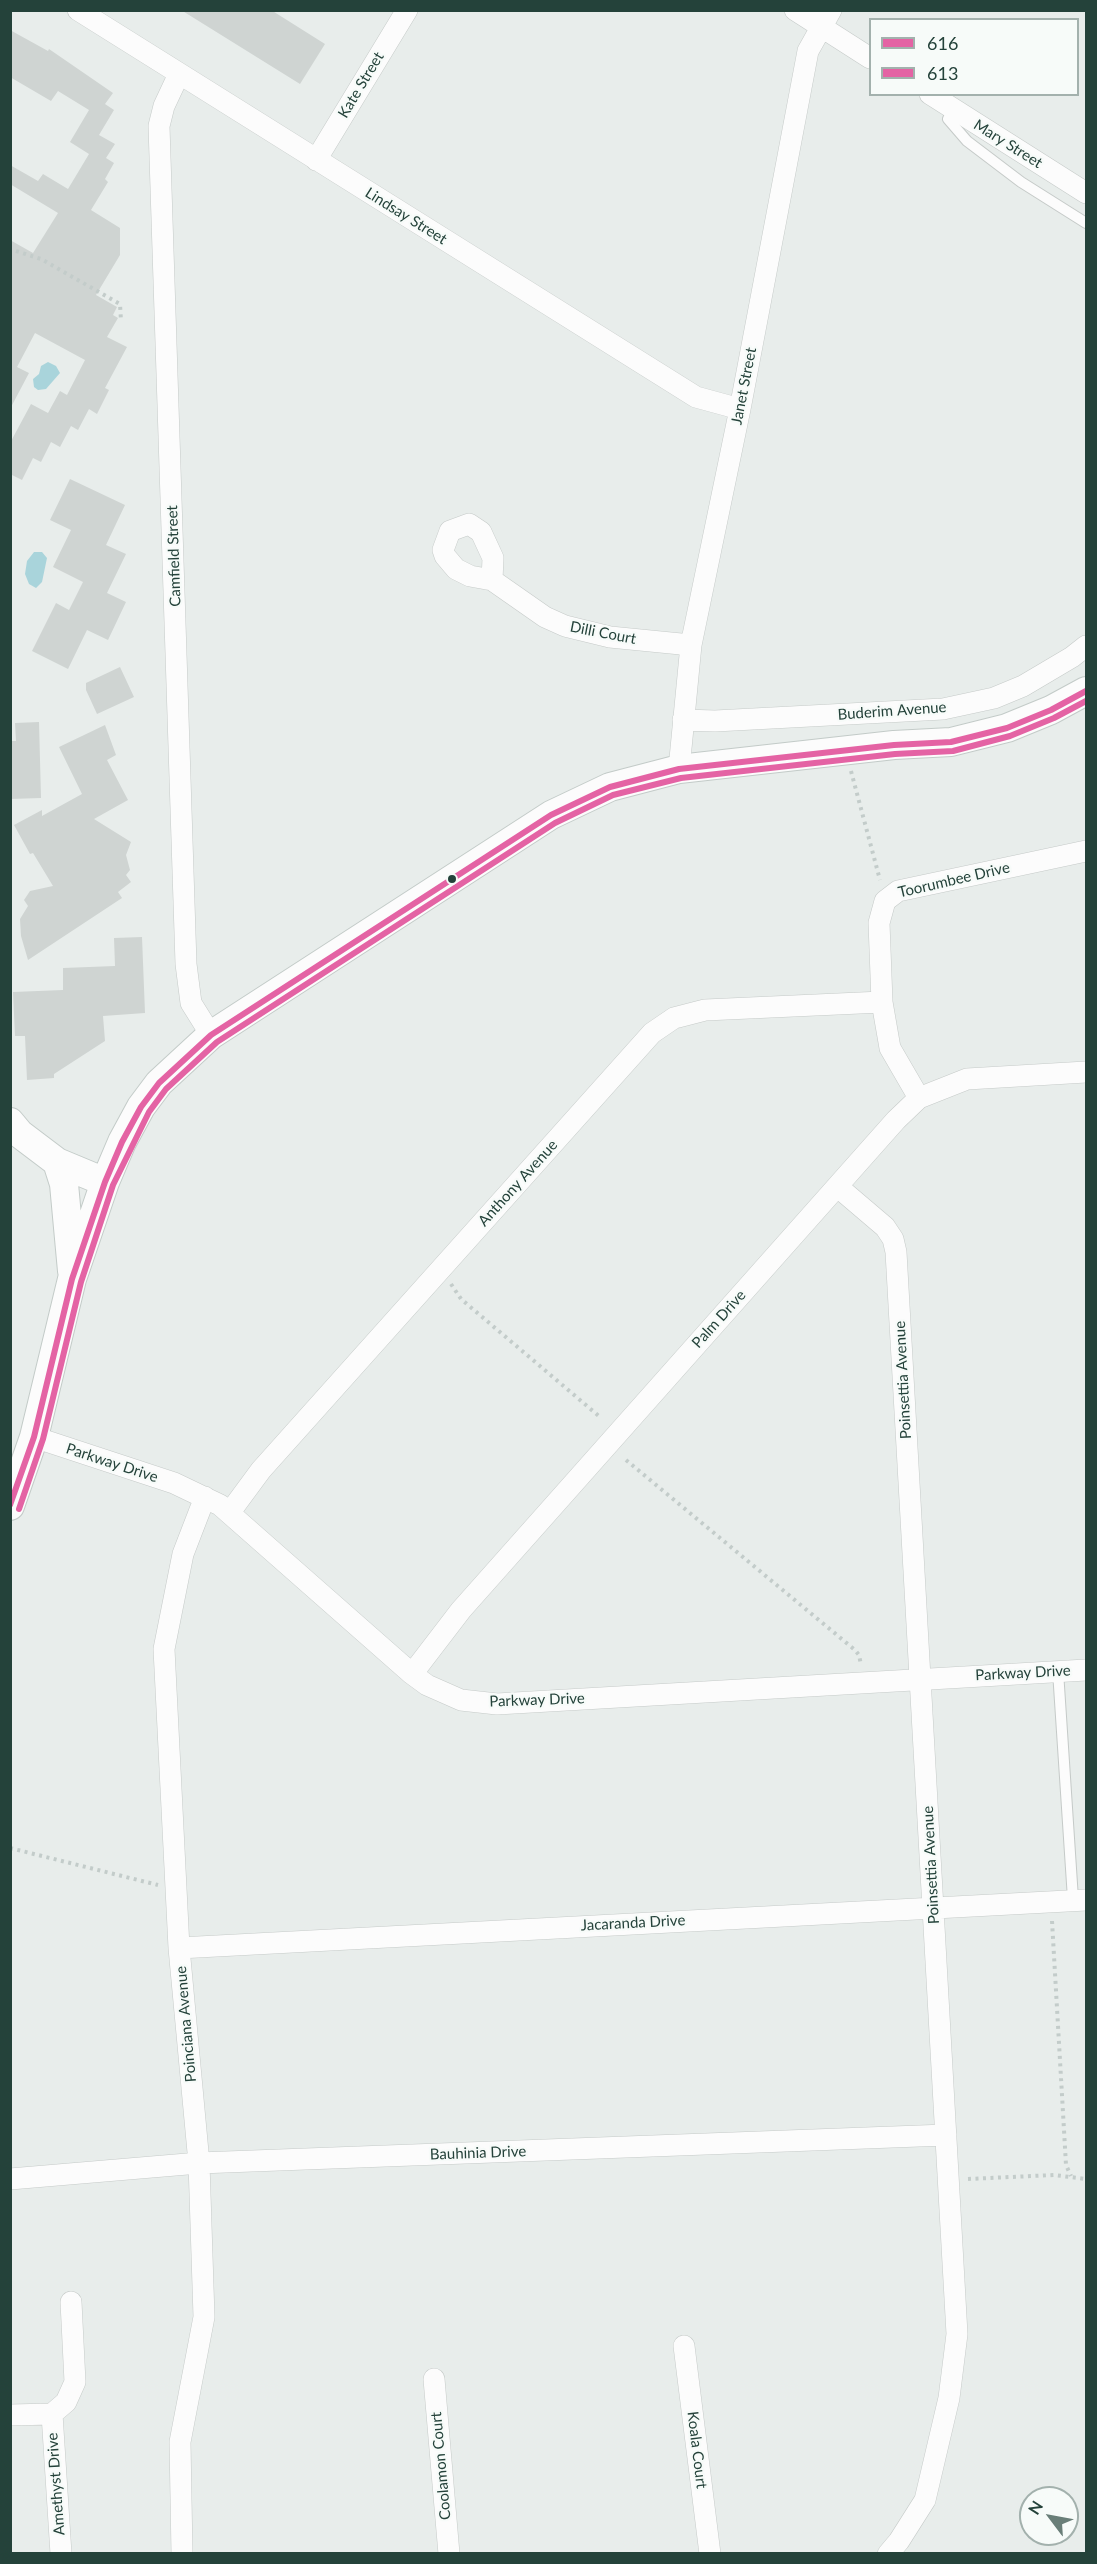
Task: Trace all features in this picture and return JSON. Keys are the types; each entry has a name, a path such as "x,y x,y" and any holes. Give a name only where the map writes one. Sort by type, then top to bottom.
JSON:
{"main road":[{"path":"10,1506 34,1437 72,1280 105,1182 141,1107 159,1083 211,1035 551,815 610,787 680,769 894,745 951,741 1007,728 1052,710 1086,691"},
{"path":"14,1135 57,1162 105,1182"},
{"path":"57,1162 64,1184 72,1280"}],"street":[{"name":"Lindsay Street","path":"78,10 696,397 740,409"},
{"name":"Kate Street","path":"316,160 407,10"},
{"path":"795,10 826,19 869,57"},
{"name":"Janet Street","path":"680,769 691,645 740,409 808,50 826,19"},
{"name":"Camfield Street","path":"179,74 164,106 159,126 186,964 191,1003 211,1035"},
{"name":"Mary Street","path":"933,96 1086,193"},
{"name":"Dilli Court","path":"492,580 529,608 565,626 610,637 691,645"},
{"name":"Buderim Avenue","path":"683,720 715,721 943,709 994,698 1023,686 1086,646"},
{"name":"Toorumbee Drive","path":"919,1098 890,1048 882,1002 879,923 885,901 898,891 1086,851"},
{"name":"Anthony Avenue","path":"230,1512 261,1470 652,1034 675,1018 705,1010 882,1002"},
{"name":"Palm Drive","path":"412,1674 461,1610 896,1120 919,1098 967,1079 1086,1072"},
{"name":"Poinsettia Avenue","path":"838,1186 885,1227 895,1245 957,2334 950,2398 925,2500 899,2541 888,2553"},
{"name":"Parkway Drive","path":"34,1437 174,1484 205,1497 230,1512 412,1674 445,1694 461,1700 497,1704 1086,1670"},
{"name":"Poinciana Avenue","path":"182,2553 180,2442 204,2317 199,2163 179,1948 164,1649 180,1564 189,1533 205,1497"},
{"name":"Jacaranda Drive","path":"179,1948 1079,1900"},
{"name":"Bauhinia Drive","path":"10,2179 199,2163 946,2135"},
{"name":"Amethyst Drive","path":"10,2415 52,2414 66,2402 75,2382 71,2302"},
{"name":"Koala Court","path":"684,2346 710,2553"},
{"name":"Coolamon Court","path":"434,2379 449,2553"},
{"name":"Amethyst Drive","path":"52,2414 61,2553"}],"lane":[{"path":"953,109 948,119 967,141 1021,182 1086,223"},
{"path":"1058,1671 1079,1900"}],"path":[{"path":"16,251 41,259 120,304 122,321"},
{"path":"851,771 885,901"},
{"path":"441,1270 461,1299 600,1417"},
{"path":"626,1460 855,1650 860,1655 861,1666"},
{"path":"10,1848 176,1889"},
{"path":"1051,1900 1066,2166 1071,2176"},
{"path":"949,2178 1071,2176 1086,2179"}],"water":[{"path":"48,362 56,366 60,373 46,389 38,390 34,387 33,379 39,374 41,366"},
{"path":"34,552 42,552 47,558 42,582 36,588 29,584 25,574 27,561"}],"building":[{"path":"181,10 271,10 325,44 300,84"},
{"path":"10,30 48,51 49,49 113,93 105,104 114,110 99,135 115,144 106,158 114,163 105,179 108,182 91,210 120,228 120,255 96,295 117,307 113,315 118,318 107,337 127,347 105,388 109,390 97,414 89,409 78,430 71,426 60,447 51,442 41,462 33,458 22,480 10,474 10,443 31,404 48,413 60,391 67,395 85,360 35,333 17,367 29,373 10,409 10,240 33,253 58,213 10,184 10,165 38,181 43,174 68,189 89,154 70,142 89,110 58,91 51,101 10,77"},
{"path":"70,479 125,505 106,545 126,554 107,593 126,602 108,640 87,630 68,669 32,651 56,603 69,610 83,582 53,567 71,530 50,520"},
{"path":"120,667 134,697 97,714 86,690 86,683"},
{"path":"39,722 41,798 10,799 10,741 16,741 15,723"},
{"path":"105,725 116,755 107,760 128,800 94,819 131,842 126,855 130,870 126,875 131,882 118,892 122,898 28,960 21,936 20,919 28,906 24,900 30,891 53,886 33,853 30,854 14,825 42,810 42,816 82,794 59,747"},
{"path":"142,937 145,1013 103,1016 105,1041 54,1074 54,1078 27,1080 25,1036 15,1036 13,992 63,990 63,968 115,966 114,938"}],"transit line":[{"name":"616","path":"10,1505 34,1437 72,1279 105,1182 122,1142 141,1107 159,1083 211,1035 551,815 610,787 679,769 894,745 951,742 1007,728 1051,710 1086,691"},
{"name":"613","path":"19,1509 43,1439 81,1282 113,1185 149,1112 166,1089 217,1042 555,823 613,795 681,778 895,754 953,751 1010,736 1054,718 1086,701"}]}
